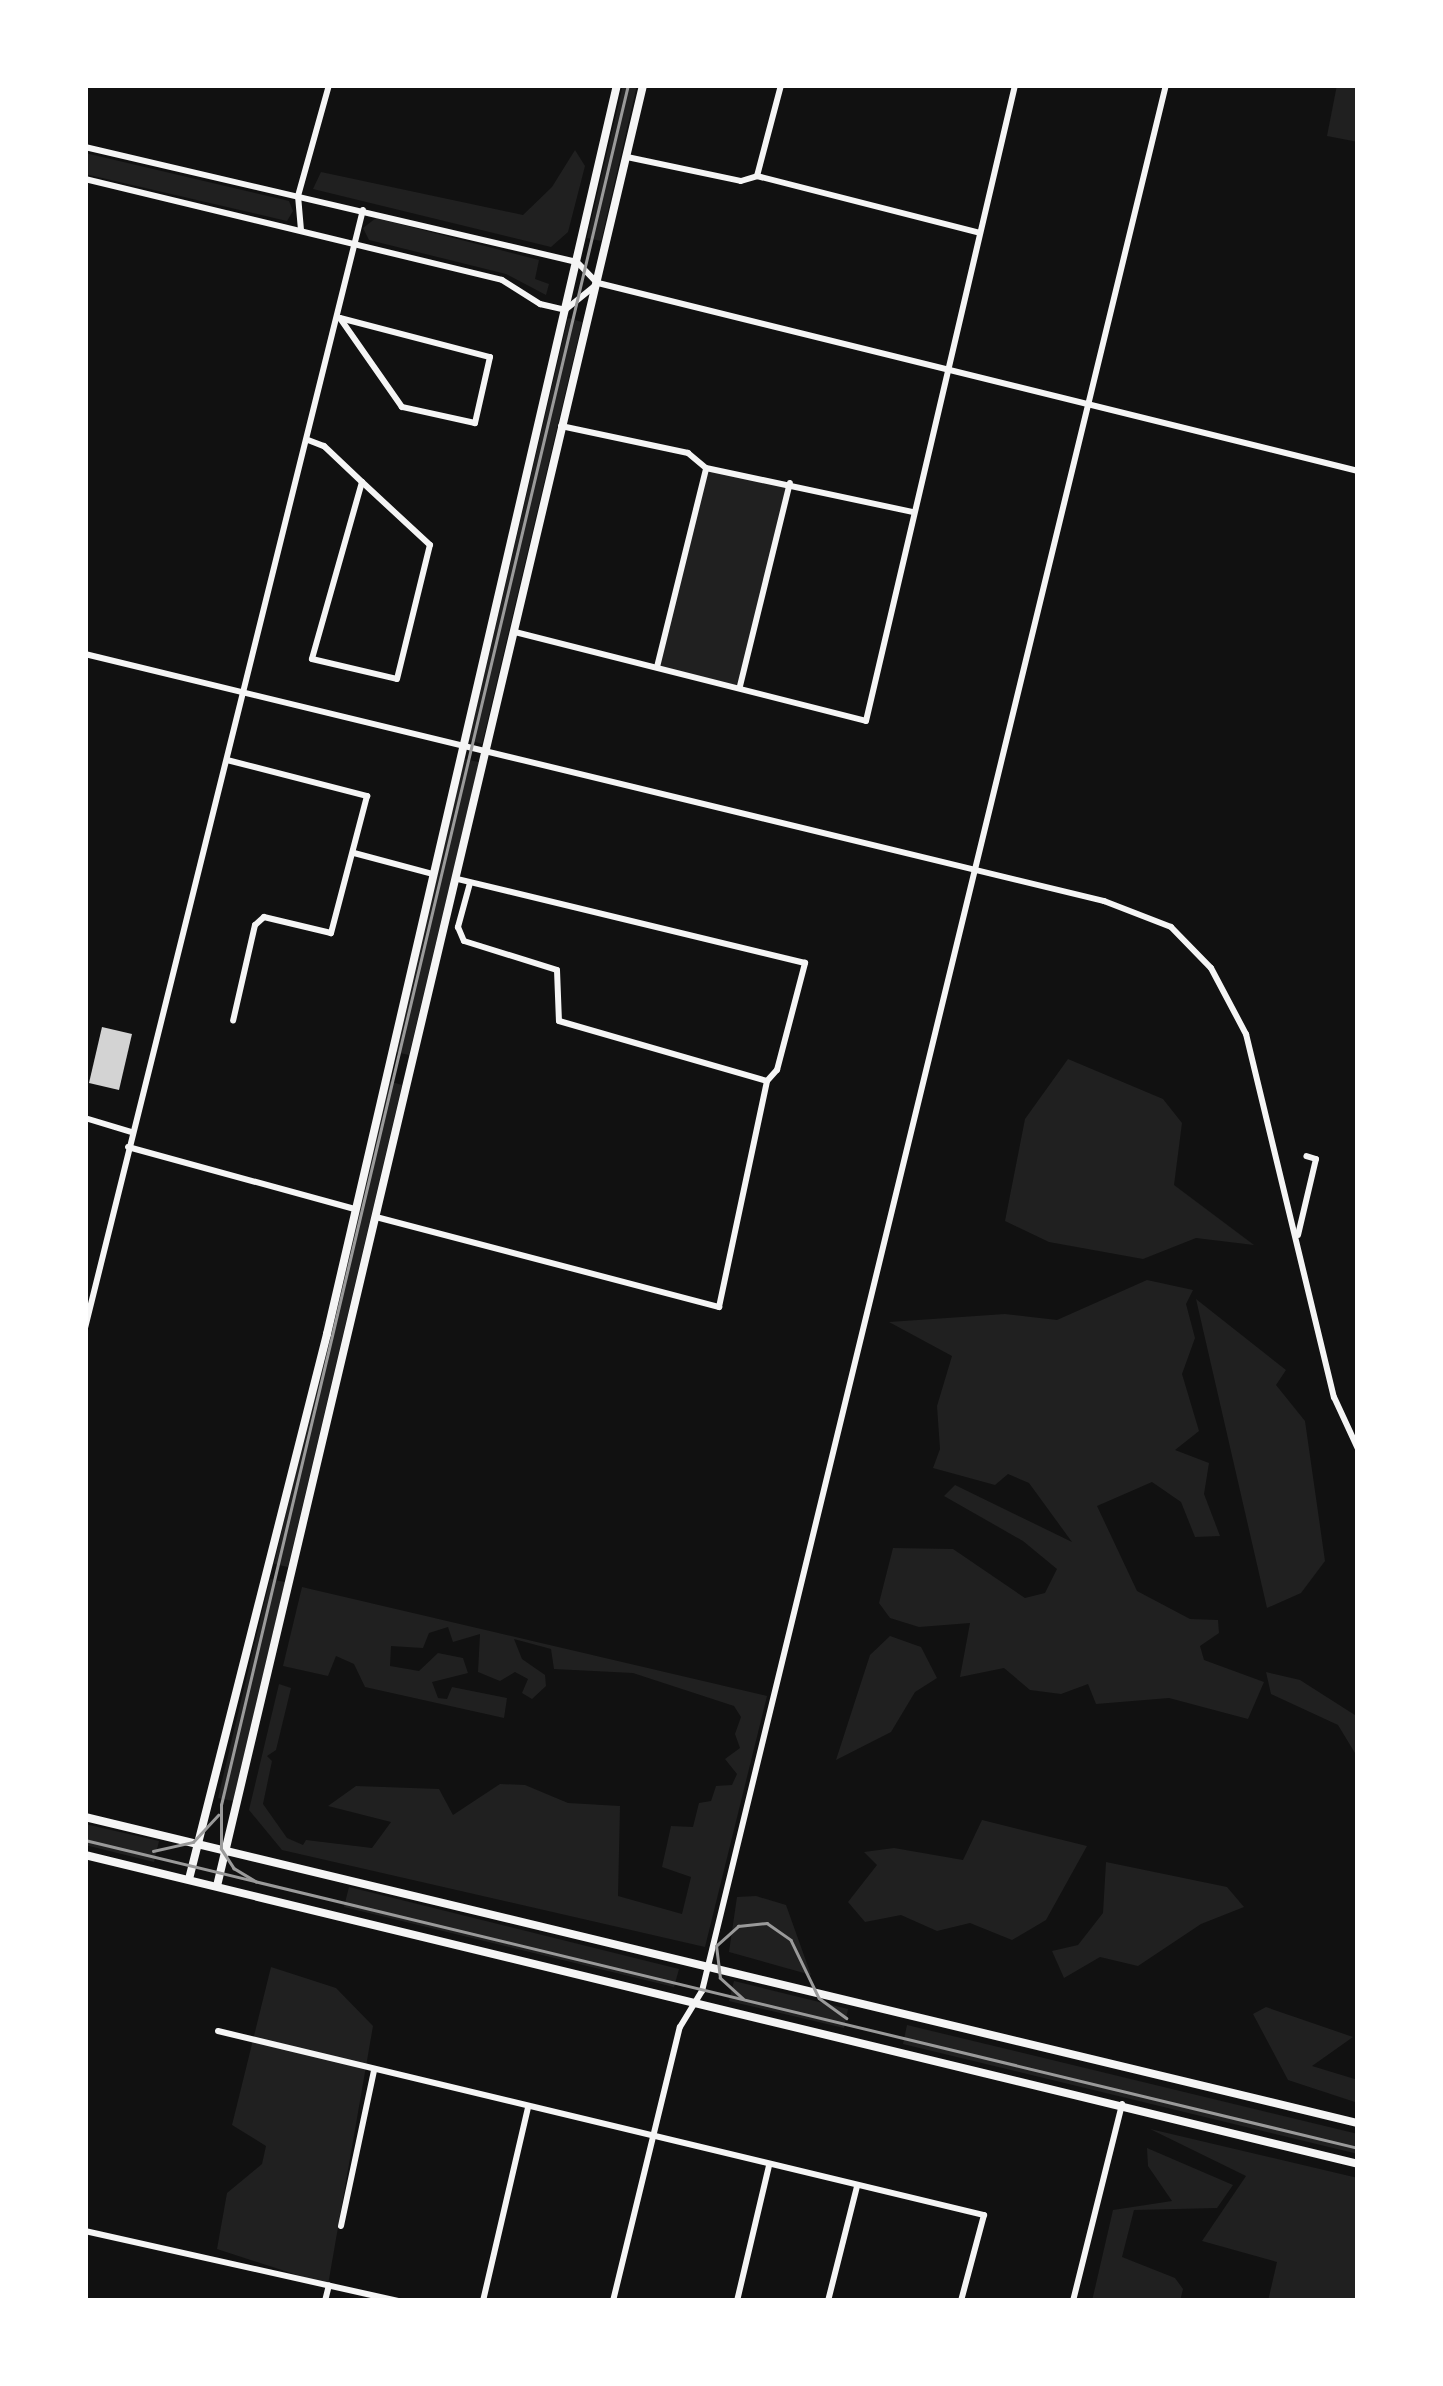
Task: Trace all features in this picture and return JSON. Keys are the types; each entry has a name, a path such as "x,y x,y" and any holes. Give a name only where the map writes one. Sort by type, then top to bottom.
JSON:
{"street":[{"path":"301,230 298,196 329,85"},
{"path":"189,1879 355,1208 617,85"},
{"path":"217,1886 643,85"},
{"path":"756,176 781,85"},
{"path":"515,632 866,720 912,512 950,370 1016,85"},
{"path":"613,2301 680,2027 698,2002 707,1966 1166,85"},
{"path":"85,148 577,262 598,284 1358,471"},
{"path":"627,158 741,182 756,176 980,233"},
{"path":"85,180 502,280 540,304 565,310"},
{"path":"85,1328 364,210"},
{"path":"565,310 598,284"},
{"path":"340,318 490,357 476,423 402,407 340,318"},
{"path":"560,426 688,453 706,468 912,512"},
{"path":"308,440 362,482 430,545 397,679 312,659 362,482"},
{"path":"657,667 706,468"},
{"path":"740,686 790,483"},
{"path":"85,654 463,751 1152,917 1198,950 1246,1034 1334,1397 1358,1449"},
{"path":"227,760 367,796 331,933 264,917 255,924 233,1022"},
{"path":"354,853 433,874"},
{"path":"376,1217 719,1307 767,1082 777,1070 805,963 458,880"},
{"path":"470,883 458,927 464,940 557,970 559,1021 767,1082"},
{"path":"85,1118 131,1132"},
{"path":"128,1147 355,1208"},
{"path":"1297,1241 1316,1158 1306,1156"},
{"path":"85,1817 1358,2124"},
{"path":"85,1855 1358,2164"},
{"path":"218,2031 984,2216 961,2301"},
{"path":"341,2226 374,2071"},
{"path":"1074,2301 1122,2104"},
{"path":"482,2301 528,2108"},
{"path":"737,2301 769,2166"},
{"path":"828,2301 857,2186"},
{"path":"85,2231 399,2301"},
{"path":"325,2301 329,2285"}],"shaded area":[{"path":"623,85 637,85 601,241 587,238"},
{"path":"1337,85 1358,85 1358,142 1327,136"},
{"path":"575,150 585,166 568,232 551,247 313,189 321,172 523,215 552,187"},
{"path":"85,153 289,201 293,211 287,221 85,174"},
{"path":"376,218 539,260 535,279 549,284 546,295 506,274 369,240 363,228"},
{"path":"568,318 582,322 482,744 469,740"},
{"path":"706,468 789,485 741,686 657,666"},
{"path":"464,759 479,762 409,1055 395,1052"},
{"path":"1068,1059 1163,1099 1182,1123 1174,1185 1254,1245 1196,1238 1143,1259 1049,1242 1005,1221 1025,1119"},
{"path":"389,1081 402,1085 288,1567 274,1564"},
{"path":"1147,1280 1193,1290 1186,1304 1195,1338 1182,1374 1199,1431 1175,1450 1209,1463 1204,1494 1220,1536 1195,1537 1181,1502 1152,1482 1097,1506 1137,1591 1190,1619 1218,1620 1219,1633 1200,1646 1204,1660 1264,1682 1248,1719 1169,1698 1096,1704 1088,1684 1061,1694 1030,1690 1004,1668 960,1677 970,1623 919,1627 890,1618 879,1603 893,1548 953,1549 1025,1598 1045,1593 1057,1569 1023,1541 944,1496 955,1485 1072,1542 1029,1483 1008,1474 995,1485 933,1468 940,1449 937,1406 952,1356 889,1322 1005,1314 1057,1320"},
{"path":"1196,1299 1286,1370 1276,1385 1305,1421 1325,1561 1301,1593 1267,1608"},
{"path":"270,1579 285,1582 233,1801 218,1798"},
{"path":"302,1587 767,1696 705,1947 282,1850 249,1810 279,1684 291,1688 276,1750 267,1756 272,1761 263,1804 287,1838 303,1845 306,1840 372,1848 391,1822 328,1806 356,1786 439,1789 453,1815 500,1784 525,1785 568,1803 620,1806 618,1896 682,1914 691,1877 662,1867 671,1826 693,1827 699,1803 711,1801 716,1786 732,1785 737,1774 725,1759 740,1748 735,1734 741,1717 734,1706 633,1673 554,1669 551,1649 514,1639 522,1659 545,1675 546,1686 532,1699 522,1693 528,1679 515,1672 500,1681 478,1672 480,1634 453,1642 448,1627 429,1633 423,1648 391,1646 390,1666 419,1671 438,1653 463,1658 468,1673 432,1682 438,1698 447,1699 452,1687 507,1698 504,1718 365,1687 354,1664 336,1656 328,1676 283,1666"},
{"path":"890,1636 921,1647 937,1678 915,1692 891,1732 836,1760 870,1655"},
{"path":"1266,1672 1300,1680 1358,1717 1358,1758 1338,1725 1271,1694"},
{"path":"982,1820 1087,1846 1046,1920 1012,1940 970,1923 937,1931 901,1915 865,1922 848,1902 877,1865 864,1852 894,1848 963,1860"},
{"path":"85,1824 159,1841 154,1862 85,1845"},
{"path":"1106,1862 1227,1887 1244,1907 1201,1924 1138,1966 1100,1957 1064,1978 1052,1951 1078,1945 1103,1913"},
{"path":"349,1887 679,1969 674,1987 344,1907"},
{"path":"756,1896 786,1905 811,1975 729,1952 737,1897"},
{"path":"271,1967 336,1988 373,2026 328,2285 217,2249 227,2193 262,2164 266,2146 232,2125"},
{"path":"734,1981 848,2009 844,2028 729,2001"},
{"path":"1266,2007 1353,2037 1312,2066 1358,2080 1358,2103 1288,2080 1253,2014"},
{"path":"907,2025 1358,2134 1358,2154 903,2044"},
{"path":"1150,2129 1358,2178 1358,2301 1268,2301 1277,2262 1202,2241 1246,2176"},
{"path":"1147,2148 1233,2185 1217,2208 1134,2210 1122,2257 1175,2278 1183,2289 1180,2301 1092,2301 1113,2210 1172,2201 1148,2166"}],"building":[{"path":"102,1027 132,1034 119,1090 89,1083"}],"tram line":[{"path":"256,1882 234,1869 221,1849 221,1805 628,85"},
{"path":"153,1851 193,1842 218,1815"},
{"path":"85,1840 1358,2148"},
{"path":"743,1999 720,1978 716,1946 738,1926 767,1923 791,1940 819,1998 847,2018"}]}
